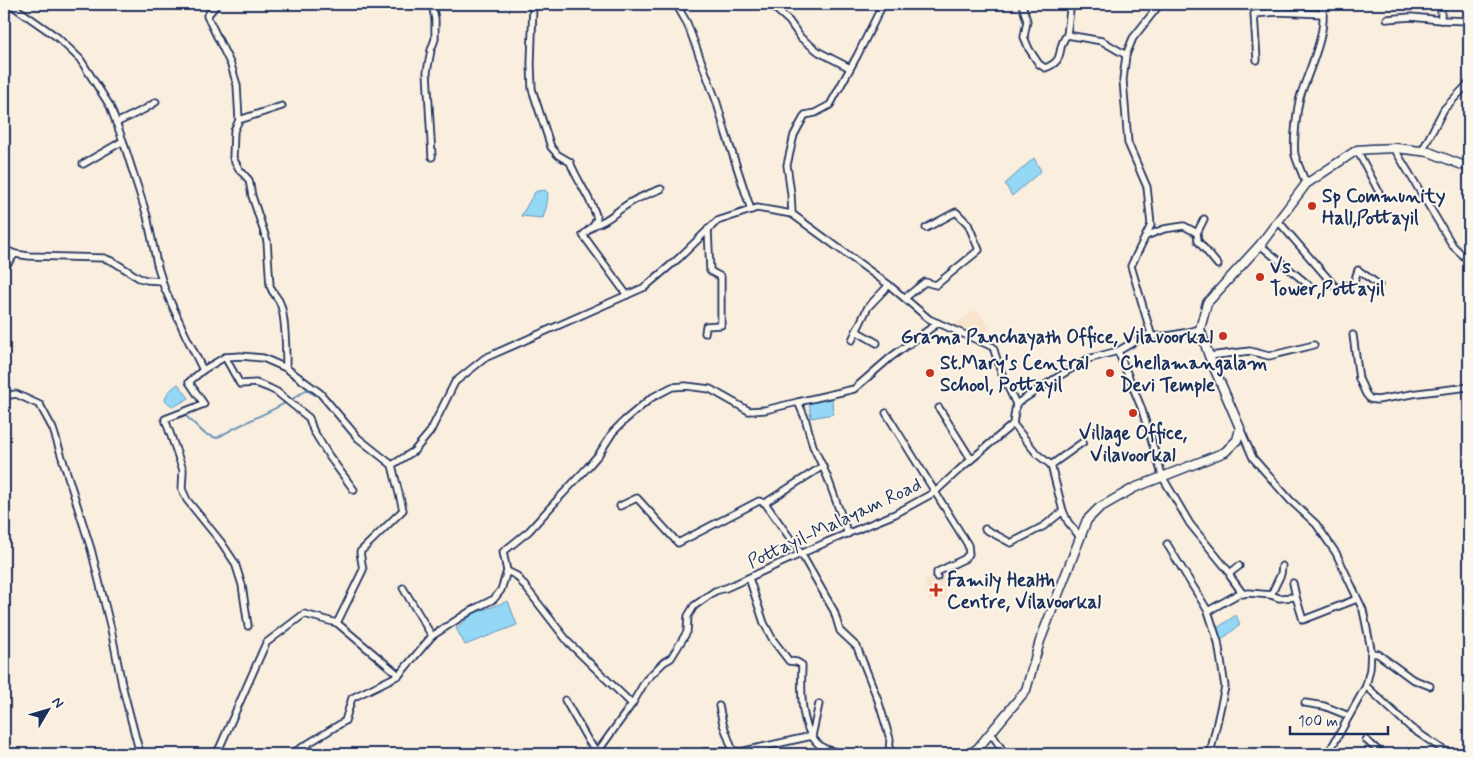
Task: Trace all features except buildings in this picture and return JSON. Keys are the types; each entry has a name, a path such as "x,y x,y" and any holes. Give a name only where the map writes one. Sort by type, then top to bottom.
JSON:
{"street":[{"path":"10,4 57,38 80,59 110,106 147,216 162,281 184,334 203,370"},
{"path":"217,4 206,16 231,64 237,85 239,120 234,131 233,158 239,169 249,180 252,196 267,241 270,286 272,293 280,302 282,311 286,368"},
{"path":"432,4 436,19 435,39 427,72 432,157"},
{"path":"533,4 532,89 551,148 570,162 575,176 594,208 597,218 594,225 583,235 627,295"},
{"path":"676,4 687,23 717,103 752,210"},
{"path":"770,4 789,21 801,38 818,52 850,68"},
{"path":"792,214 792,194 787,165 794,135 805,115 815,113 830,105 883,4"},
{"path":"1022,4 1027,21 1024,37 1039,64 1045,68 1055,65 1058,59 1063,39 1067,35 1069,4"},
{"path":"1152,337 1131,266 1152,225 1147,187 1128,143 1123,80 1126,55 1133,38 1160,4"},
{"path":"1306,184 1295,154 1297,107 1323,22 1322,4"},
{"path":"1441,4 1441,20"},
{"path":"1257,60 1254,14 1279,12 1323,14"},
{"path":"1387,19 1411,17 1469,21"},
{"path":"1067,35 1102,41 1126,55"},
{"path":"1422,151 1444,110 1469,83"},
{"path":"116,123 145,110 156,102"},
{"path":"239,120 282,106"},
{"path":"84,164 123,141"},
{"path":"1394,148 1453,246 1469,261"},
{"path":"1328,754 1366,686 1371,653 1362,610 1336,553 1316,524 1290,500 1254,458 1209,356 1200,329 1207,303 1260,245 1306,184 1357,150 1394,148 1429,152 1462,166 1469,166"},
{"path":"1357,150 1379,192"},
{"path":"594,225 605,222 640,197 661,189"},
{"path":"392,465 414,451 430,432 455,382 485,358 645,287 679,258 716,221 756,208 792,214 889,285 928,319 993,347 1001,372 1016,404 1013,424 1037,454 1051,465 1068,522 1080,537"},
{"path":"905,298 924,282 936,285 980,250 968,224 956,212 926,228"},
{"path":"1204,219 1197,233 1198,241 1218,266"},
{"path":"1278,221 1338,290 1354,282 1358,270 1379,285"},
{"path":"1146,236 1164,229 1184,226 1197,233"},
{"path":"706,333 706,326 721,325 721,277 710,271 708,229"},
{"path":"1260,245 1311,287"},
{"path":"4,249 15,254 29,256 104,258 139,278 162,281"},
{"path":"4,268 15,254"},
{"path":"852,340 868,307 889,285"},
{"path":"291,754 346,721 352,698 398,675 432,636 472,610 494,599 500,590 507,571 503,552 528,531 587,468 599,454 613,432 651,398 672,387 686,386 710,389 749,411 765,410 854,389 891,358 938,323"},
{"path":"1016,404 1088,359 1118,351 1146,335 1152,337 1175,335 1200,329"},
{"path":"856,331 877,343"},
{"path":"1353,335 1359,379 1370,399 1377,400 1469,387"},
{"path":"1209,356 1250,352 1269,356 1314,344"},
{"path":"1118,351 1142,408 1163,478 1190,524 1230,573 1243,594"},
{"path":"248,626 242,585 234,563 221,542 187,500 182,489 183,470 165,419 204,404 189,382 203,370 225,357 241,356 263,358 286,368 320,392 358,438 392,465 403,510 360,552 363,570 337,623"},
{"path":"225,357 240,384 256,383 277,392 309,418 313,430 329,456 354,490"},
{"path":"4,396 16,394 40,405 53,429 91,549 140,754"},
{"path":"798,402 813,446 823,466 848,534"},
{"path":"939,408 971,459"},
{"path":"886,412 968,545 969,554 964,559 938,572 937,577"},
{"name":"Pottayil-Malayam Road","path":"597,753 632,704 646,680 664,662 671,658 687,632 688,616 694,606 716,592 895,514 935,492 1013,424"},
{"path":"970,754 978,748 1026,690 1040,641 1087,520 1099,508 1134,488 1225,452 1237,440 1240,428"},
{"path":"1051,465 1084,442"},
{"path":"620,506 637,498 678,543 759,502 766,503 823,466"},
{"path":"766,503 802,555 834,611 840,631 857,647 878,700 888,732 890,739 889,754"},
{"path":"985,529 1011,543 1044,526 1064,511"},
{"path":"1167,544 1208,611 1218,642 1225,687 1210,754"},
{"path":"1230,573 1239,566"},
{"path":"1271,595 1281,574 1282,566"},
{"path":"507,571 516,576 580,656 632,704"},
{"path":"749,578 764,623 773,640 789,661 802,665 802,707 812,736 823,748 845,754"},
{"path":"1293,583 1303,620 1357,599"},
{"path":"403,588 432,636"},
{"path":"1208,611 1238,594 1271,595 1279,598 1296,597"},
{"path":"214,754 219,749 266,643 304,614 337,623 398,675"},
{"path":"1371,653 1378,654 1412,679 1430,686"},
{"path":"1366,686 1411,728 1445,751 1457,754"},
{"path":"565,700 597,753"},
{"path":"812,736 819,704"},
{"path":"1305,704 1324,706 1349,716"},
{"path":"719,706 723,724 733,751"},
{"path":"991,733 1005,754"},
{"path":"701,754 704,752 744,751 812,736"},
{"path":"1366,740 1382,754"}],"shaded area":[{"path":"975,310 991,327 979,337 952,327"},
{"name":"Family Health Centre, Vilavoorkal","path":"943,577 947,599 929,602 924,581"}],"water":[{"path":"1034,158 1041,171 1012,196 1005,184"},
{"path":"545,190 548,193 543,218 521,216 535,192"},
{"path":"178,384 189,398 173,407 165,400 168,392"},
{"path":"832,399 833,414 811,418 809,402"},
{"path":"508,601 517,625 465,645 456,628 475,613"},
{"path":"1236,615 1240,625 1221,640 1216,629"}],"waterway":[{"path":"291,400 306,390 316,395"},
{"path":"184,414 205,434 217,438 287,402"}],"place":[{"name":"Sp Community Hall,Pottayil","path":"1312,206"},
{"name":"Vs Tower,Pottayil","path":"1260,277"},
{"name":"Grama Panchayath Office, Vilavoorkal","path":"1223,336"},
{"name":"St.Mary's Central School, Pottayil","path":"930,373"},
{"name":"Chellamangalam Devi Temple","path":"1110,373"},
{"name":"Village Office, Vilavoorkal","path":"1133,413"},
{"name":"Family Health Centre, Vilavoorkal","path":"936,590"}]}
